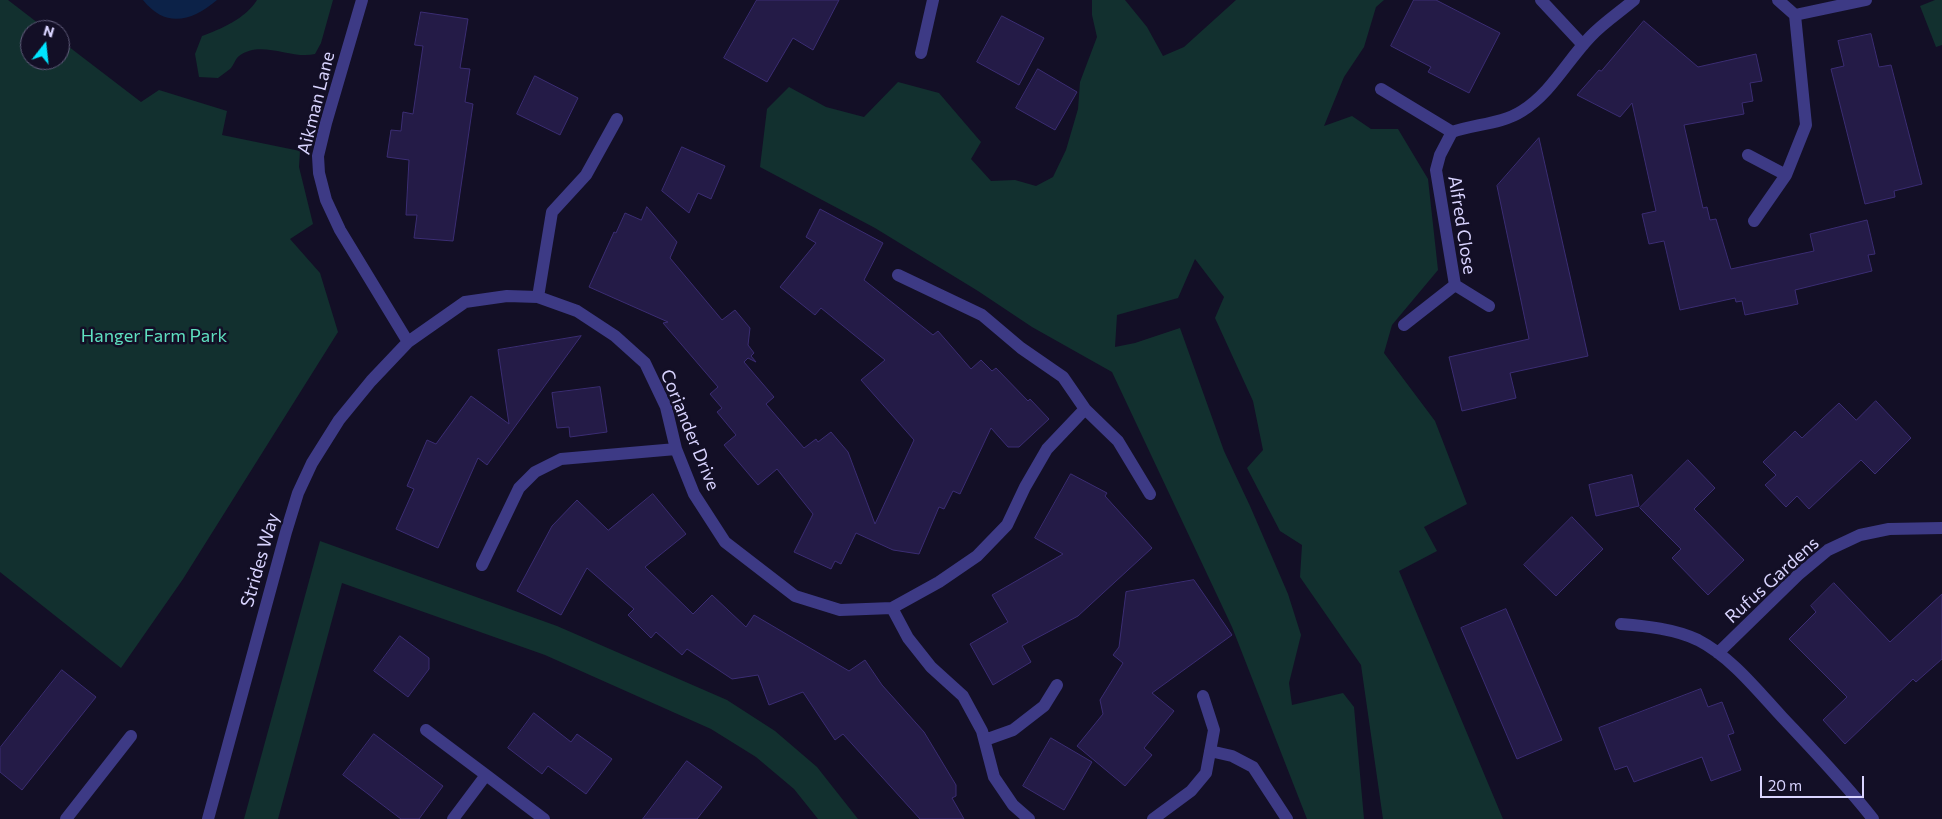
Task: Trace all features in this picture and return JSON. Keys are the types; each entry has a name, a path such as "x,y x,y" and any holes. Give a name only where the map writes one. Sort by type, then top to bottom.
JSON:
{"street":[{"name":"Aikman Lane","path":"362,0 326,123 318,156 319,173 326,200 340,230 408,342"},
{"path":"921,53 932,0"},
{"path":"1541,0 1583,45"},
{"path":"1382,88 1452,132 1493,122 1522,111 1547,90 1591,36 1634,0"},
{"path":"1754,220 1786,175 1806,125 1795,15 1778,0"},
{"path":"1795,15 1866,0"},
{"path":"538,297 552,212 586,175 617,119"},
{"name":"Alfred Close","path":"1404,325 1455,285 1436,170 1440,155 1452,132"},
{"path":"1748,155 1786,175"},
{"path":"898,275 982,315 1021,348 1063,377 1085,409 1118,441 1150,494"},
{"path":"1455,285 1489,306"},
{"name":"Coriander Drive","path":"408,342 465,302 507,296 538,297 584,316 615,336 644,363 666,407 676,449 694,494 725,542 795,596 840,610 892,608 939,582 977,556 1007,525 1025,487 1047,449 1085,409"},
{"name":"Strides Way","path":"208,819 298,494 312,463 339,420 371,381 408,342"},
{"path":"482,565 519,488 535,472 561,460 676,449"},
{"name":"Rufus Gardens","path":"1718,653 1798,575 1828,550 1860,535 1889,529 1942,528"},
{"path":"892,608 908,638 931,667 963,696 982,731 994,777 1013,805 1029,819"},
{"path":"1620,624 1647,626 1679,634 1698,640 1718,653 1741,673 1816,753 1872,819"},
{"path":"985,740 1013,730 1044,706 1057,685"},
{"path":"1153,819 1191,791 1206,773 1214,730 1203,696"},
{"path":"426,730 544,819"},
{"path":"66,819 131,736"},
{"path":"1210,751 1232,756 1253,767 1287,819"},
{"path":"453,819 486,775"}],"green space":[{"name":"Hanger Farm Park","path":"0,0 8,0 34,20 20,20 20,70 70,70 70,48 141,102 159,90 227,111 222,135 300,151 299,167 313,224 290,239 320,273 338,332 183,579 121,668 0,572"},
{"path":"257,0 333,0 321,43 315,54 306,55 257,49 239,56 233,66 218,78 199,77 195,54 202,36 225,27 239,18"},
{"path":"1092,0 1125,0 1147,27 1163,56 1184,47 1236,0 1384,0 1376,7 1364,47 1344,77 1324,126 1352,116 1371,129 1398,129 1428,179 1438,270 1392,325 1384,353 1435,421 1467,504 1424,527 1437,551 1399,571 1503,819 1383,819 1361,665 1300,577 1302,545 1280,531 1247,468 1263,450 1253,401 1215,318 1224,297 1195,259 1178,298 1117,315 1115,347 1135,343 1180,328 1224,451 1288,594 1301,635 1289,683 1292,705 1343,693 1354,707 1364,819 1307,819 1232,627 1112,372 1032,327 978,291 875,228 760,167 767,109 789,87 826,107 864,117 898,82 939,93 981,142 971,159 991,181 1015,180 1036,186 1053,177 1066,150 1078,109 1080,82 1097,37 1092,15"},
{"path":"1935,0 1942,0 1942,45 1936,47 1920,6"},
{"path":"320,541 557,626 727,700 775,731 817,767 858,819 818,819 794,789 756,757 711,729 545,655 342,583 278,819 244,819"}],"water":[{"path":"143,0 217,0 198,13 179,19 161,15"}],"building":[{"path":"757,0 839,0 813,50 793,38 767,82 724,58"},
{"path":"1414,0 1436,0 1500,33 1469,93 1428,72 1431,67 1391,46"},
{"path":"421,12 468,19 460,68 470,69 465,102 473,104 453,241 414,238 417,215 406,215 409,160 387,157 391,130 401,131 403,112 413,114 423,46 415,45"},
{"path":"1002,16 1044,38 1019,85 977,62"},
{"path":"1644,21 1698,67 1756,54 1762,81 1750,83 1753,101 1742,103 1744,114 1684,125 1703,208 1707,207 1710,220 1716,219 1731,269 1814,251 1810,234 1867,220 1875,254 1868,255 1872,271 1795,290 1798,304 1745,315 1742,301 1736,302 1735,298 1680,310 1664,241 1649,244 1642,214 1656,211 1632,103 1620,117 1577,95 1599,70 1601,71"},
{"path":"1871,34 1879,67 1891,65 1922,184 1894,191 1895,197 1865,204 1831,69 1844,66 1838,41"},
{"path":"1038,69 1077,92 1055,130 1016,108"},
{"path":"535,76 578,98 560,135 517,114"},
{"path":"1539,138 1588,356 1510,373 1516,398 1462,411 1449,357 1529,339 1497,186"},
{"path":"682,147 725,166 711,199 698,193 689,213 662,191"},
{"path":"647,207 677,242 670,258 722,320 735,310 750,328 748,345 754,353 751,356 756,362 748,358 744,362 774,397 766,404 804,448 816,439 818,442 831,432 848,452 875,524 914,440 861,380 885,360 821,308 815,315 780,287 816,243 806,237 820,209 883,243 864,280 933,335 938,331 971,369 981,360 992,371 996,368 1028,401 1030,399 1049,419 1019,447 1008,447 991,428 960,494 953,491 944,509 939,507 919,554 893,550 856,533 841,564 835,561 831,569 794,552 813,514 777,469 758,485 724,445 736,435 717,412 722,408 710,394 718,387 663,323 668,322 589,287 614,232 616,233 625,213 641,220"},
{"path":"581,336 487,465 478,458 438,548 396,529 414,489 407,486 427,440 436,444 471,396 509,424 498,350"},
{"path":"600,387 607,432 570,437 569,427 557,428 552,393"},
{"path":"1876,401 1911,438 1875,474 1861,460 1809,509 1797,496 1786,507 1765,485 1776,475 1763,462 1795,431 1802,438 1839,403 1856,420"},
{"path":"1688,460 1715,488 1694,509 1744,560 1708,595 1672,558 1681,549 1640,508"},
{"path":"1071,474 1107,493 1105,496 1152,548 1078,616 1022,646 1031,662 993,685 970,644 1008,622 992,595 1063,554 1035,538"},
{"path":"1632,475 1639,506 1596,516 1589,485"},
{"path":"653,494 686,534 645,567 693,614 712,595 746,627 754,615 849,671 865,660 882,685 924,732 956,785 956,796 952,798 964,819 920,819 843,734 835,740 803,692 769,705 758,675 732,679 687,649 682,655 656,632 651,638 628,615 634,609 587,568 561,615 517,591 552,526 577,500 608,530"},
{"path":"1572,517 1603,549 1556,596 1524,565"},
{"path":"1194,580 1232,635 1152,693 1174,711 1144,748 1152,755 1125,786 1077,746 1103,714 1100,700 1123,663 1113,655 1119,647 1126,592"},
{"path":"1834,583 1890,642 1942,594 1942,659 1916,682 1913,679 1845,744 1823,720 1847,697 1789,639 1816,612 1811,606"},
{"path":"1506,609 1562,740 1517,759 1461,628"},
{"path":"400,636 429,658 429,669 408,697 374,671"},
{"path":"62,670 96,697 22,790 0,772 0,748"},
{"path":"1701,689 1708,707 1722,702 1734,733 1728,735 1741,770 1711,781 1702,757 1634,782 1627,766 1615,770 1599,728"},
{"path":"534,713 571,742 577,734 612,759 586,794 548,766 542,774 508,748"},
{"path":"374,734 443,786 419,819 401,819 343,775"},
{"path":"1051,738 1092,762 1064,810 1023,786"},
{"path":"687,761 722,787 697,819 643,819"}]}
